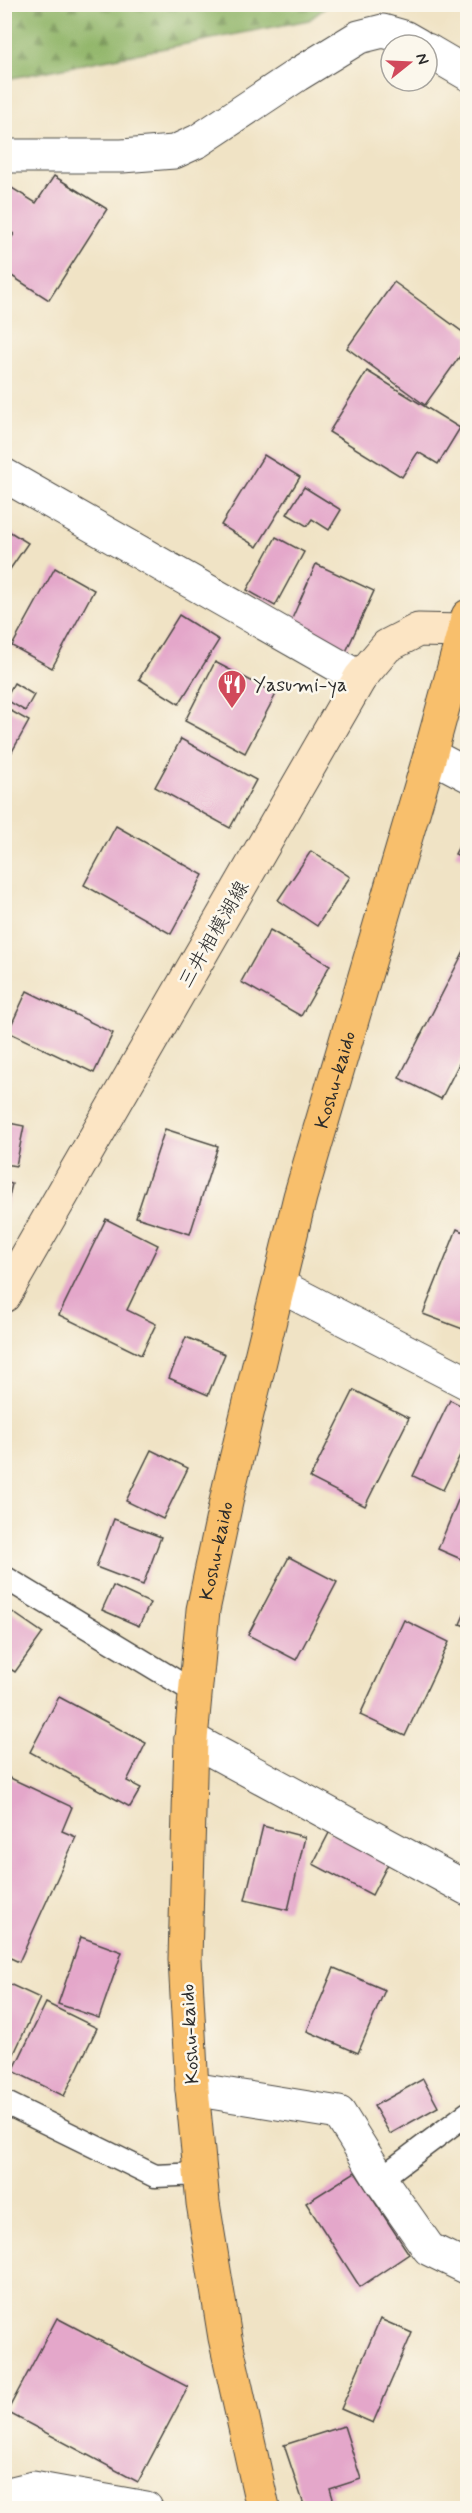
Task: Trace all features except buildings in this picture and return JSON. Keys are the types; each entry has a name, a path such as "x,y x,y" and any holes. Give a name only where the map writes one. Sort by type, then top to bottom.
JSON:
{"highway":[{"name":"Koshu-kaido","path":"263,2508 225,2338 201,2174 192,2089 185,1959 191,1739 203,1610 300,1197 430,755 465,624"}],"main road":[{"name":"三井相模湖線","path":"4,1296 360,678 387,646 417,630 465,624"}],"street":[{"path":"4,156 122,156 174,152 198,141 359,37 383,31 390,33"},
{"path":"439,57 468,74"},
{"path":"4,476 360,678"},
{"path":"430,755 468,775"},
{"path":"280,1286 468,1383"},
{"path":"191,1739 468,1889"},
{"path":"192,2089 339,2113 380,2180 429,2249 468,2268"},
{"path":"4,2495 33,2488 146,2508"}],"lane":[{"path":"4,1577 196,1693"},
{"path":"4,2102 155,2176 201,2174"},
{"path":"380,2180 468,2114"}],"green space":[{"path":"4,5 329,5 309,20 12,78 5,77"}],"place":[{"name":"Yasumi-ya","path":"232,710"}]}
